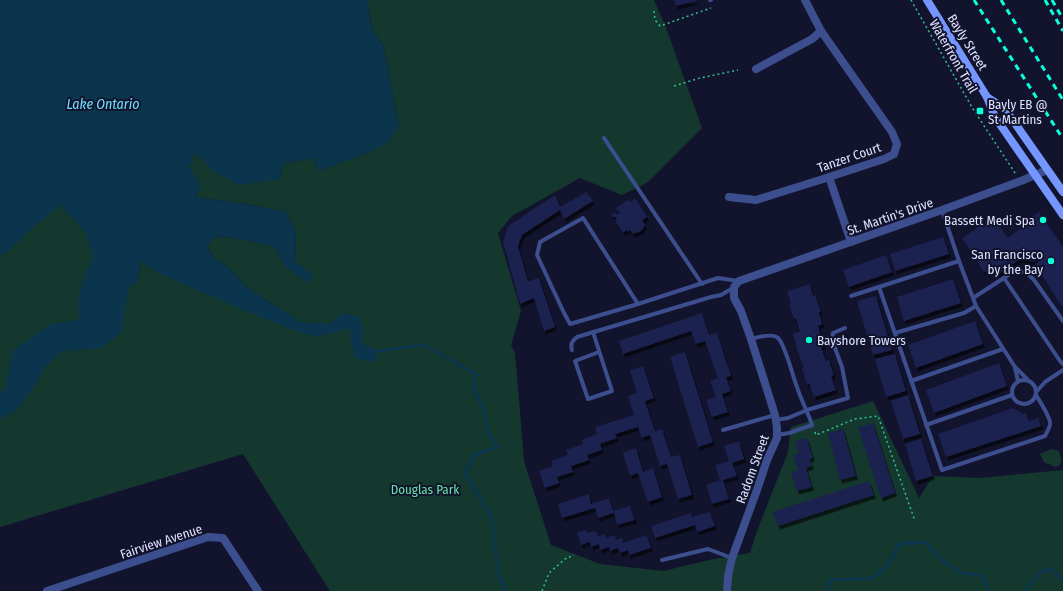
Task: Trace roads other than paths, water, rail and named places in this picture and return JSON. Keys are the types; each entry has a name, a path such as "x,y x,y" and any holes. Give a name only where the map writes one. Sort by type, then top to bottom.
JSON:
{"main road":[{"name":"Bayly Street","path":"927,0 987,97 995,117 1063,215"},
{"name":"Bayly Street","path":"987,97 1005,109 1063,192"}],"street":[{"name":"Tanzer Court","path":"729,197 756,200 884,159 894,154 897,144 892,132 821,31 805,0"},
{"path":"756,69 812,39 821,31"},
{"name":"St. Martin's Drive","path":"736,284 942,210 1047,170"},
{"path":"829,177 851,242"},
{"name":"Radom Street","path":"727,591 728,576 732,558 767,460 777,438 776,418 751,339 741,311 734,298 736,284"},
{"name":"Fairview Avenue","path":"47,591 208,537 223,538 258,591"}],"lane":[{"path":"604,138 702,284"},
{"path":"879,287 942,470 1045,436 1050,424 1049,416 1040,404 1034,384 1015,367 976,306 942,210"},
{"name":"St. Martin's Drive","path":"638,304 583,218 540,242 537,255 570,324 638,304 718,278 736,284"},
{"path":"851,296 959,261"},
{"path":"973,298 1011,273 1018,271 1026,272 1034,280 1063,322"},
{"path":"1004,278 1063,364"},
{"name":"St. Martin's Drive","path":"572,350 570,346 572,340 577,337 722,295 736,284"},
{"path":"895,333 964,313 976,306"},
{"path":"723,430 776,418 788,418 807,410 848,398 842,367 832,340 833,333 845,328"},
{"path":"593,332 612,391 588,399 576,360 599,352"},
{"path":"751,339 762,336 774,336 779,339 783,346 797,389 812,424 789,433 777,435"},
{"path":"911,381 1003,349"},
{"path":"1015,367 1018,381"},
{"path":"1032,402 1045,382 1063,370"},
{"path":"1027,379 1018,381 1012,388 1012,395 1014,399 1020,403 1028,404 1032,402 1040,404"},
{"path":"1034,384 1045,382"},
{"path":"926,424 1012,395"},
{"path":"662,560 708,549 732,558"}],"water":[{"name":"Lake Ontario","path":"0,0 367,0 372,29 383,45 399,127 386,144 368,153 319,171 313,158 283,164 279,179 239,185 215,172 195,153 189,167 201,186 195,197 251,205 286,212 296,233 295,262 313,275 309,283 284,266 275,247 241,239 216,236 207,246 213,257 231,270 245,286 300,322 329,324 344,313 359,317 364,329 362,343 378,351 375,362 355,358 350,328 316,337 290,329 156,272 141,261 137,282 129,288 125,305 122,332 102,348 63,351 45,367 32,390 15,412 0,419 0,395 5,388 12,352 50,324 79,320 78,300 86,272 93,257 86,233 60,205 6,253 0,255"}],"waterway":[{"path":"378,351 424,345 476,374 473,388 484,410 487,430 498,447 474,455 465,473 492,517 498,574 506,591"},
{"path":"828,591 830,580 873,578 889,564 899,544 925,542 941,560 962,573 981,575 989,591"},
{"path":"1026,591 1039,573 1051,569 1063,580"}],"railway":[{"path":"974,0 1063,139"},
{"path":"1001,0 1063,100"},
{"path":"1045,0 1063,31"},
{"path":"1052,0 1063,19"}],"place":[{"name":"Bayly EB @ St Martins","path":"980,111"},
{"name":"Bassett Medi Spa","path":"1043,220"},
{"name":"San Francisco by the Bay","path":"1051,261"},
{"name":"Bayshore Towers","path":"809,340"}],"park label":[{"name":"Douglas Park","path":"425,489"}]}
